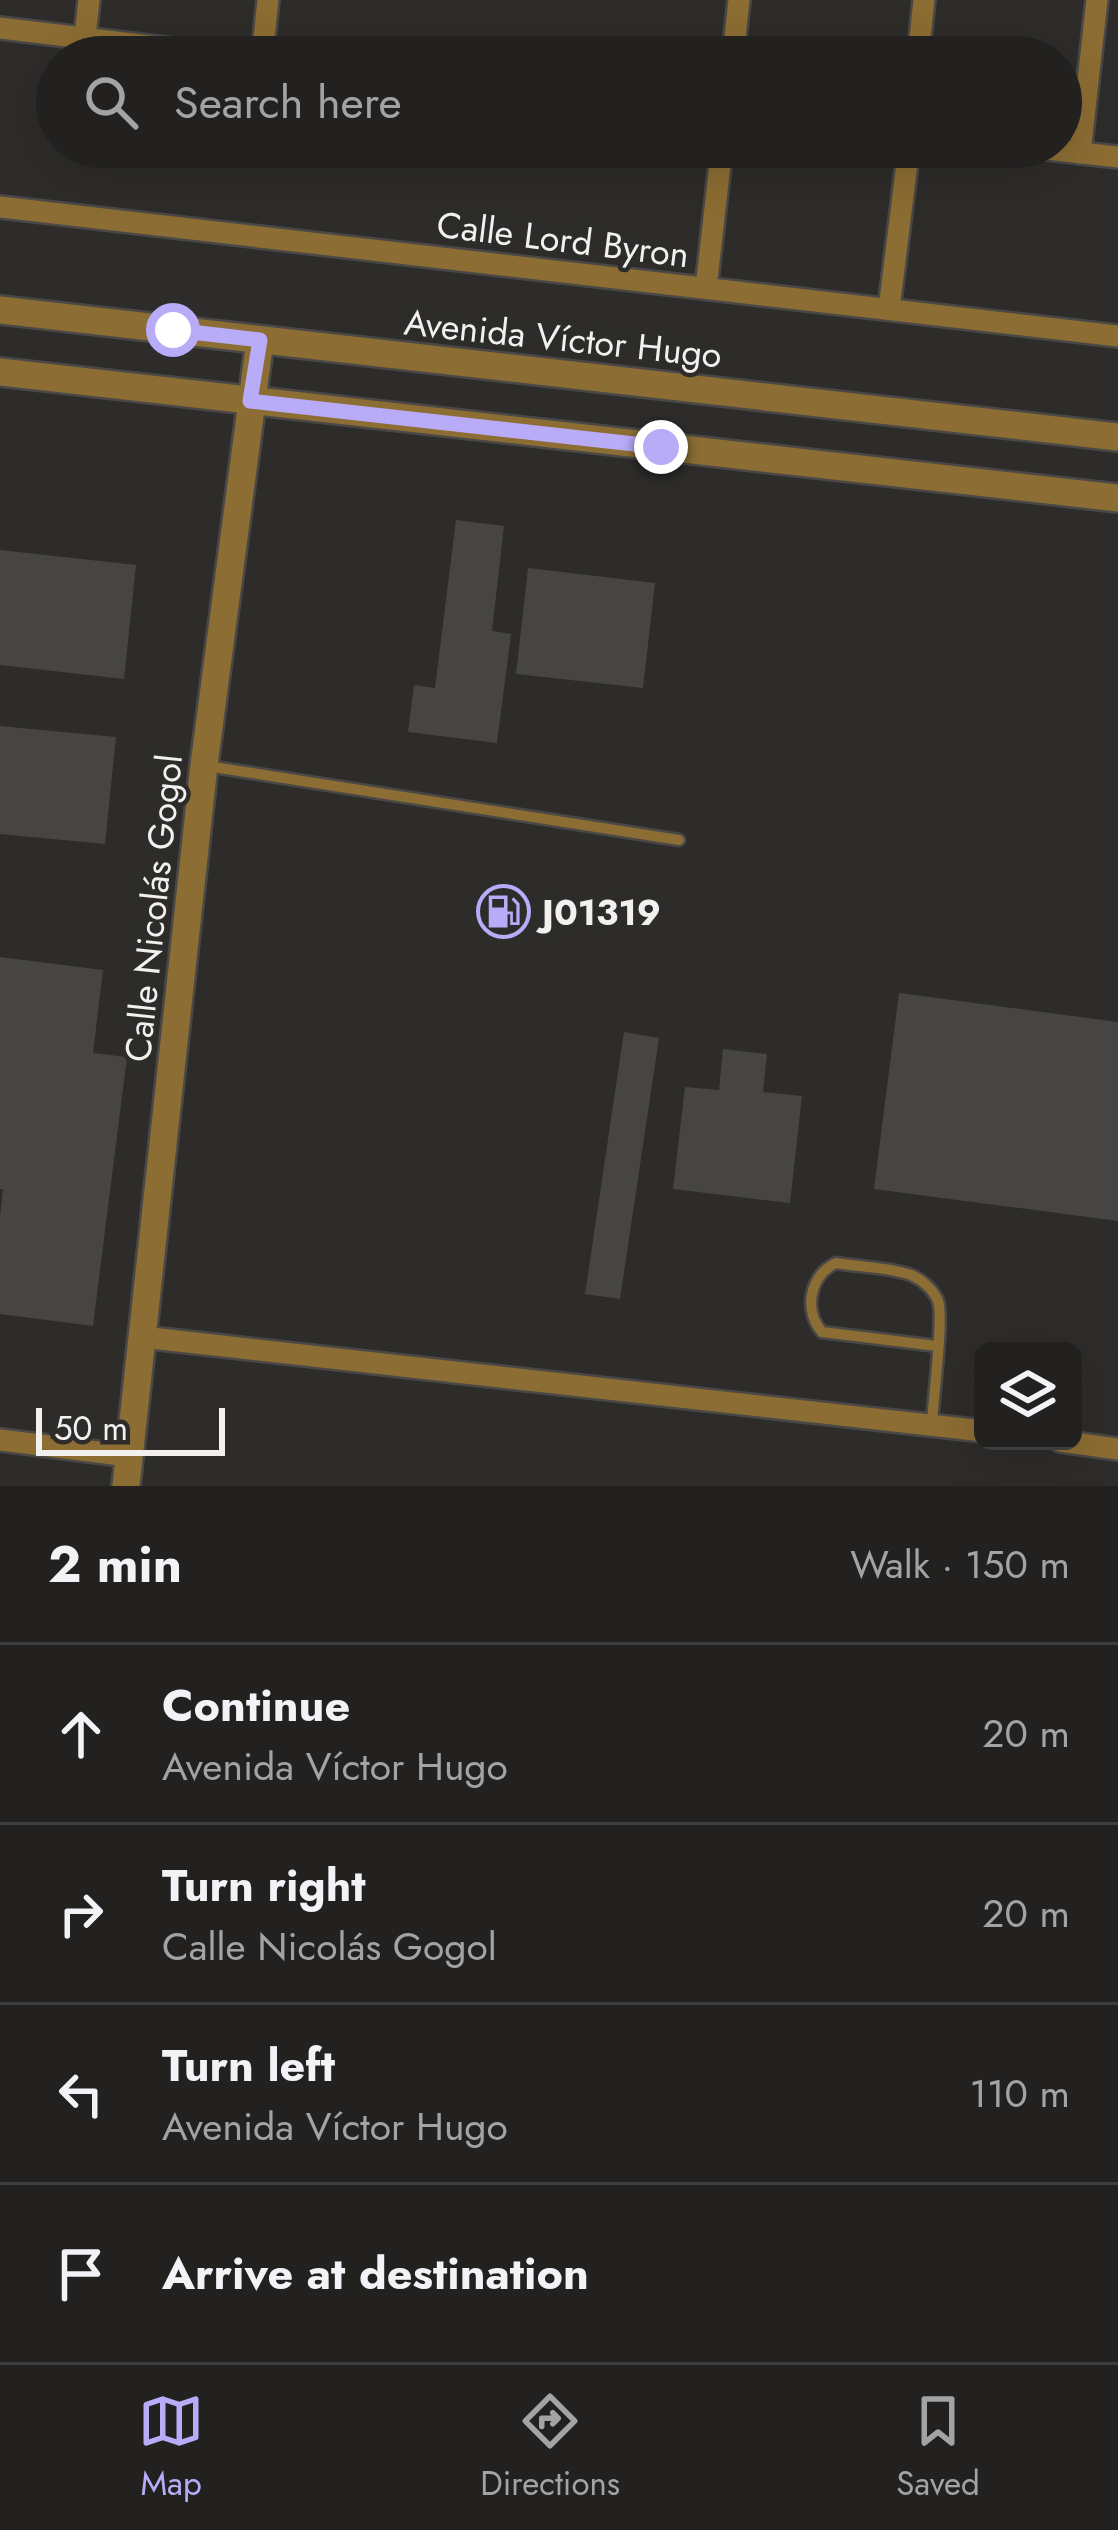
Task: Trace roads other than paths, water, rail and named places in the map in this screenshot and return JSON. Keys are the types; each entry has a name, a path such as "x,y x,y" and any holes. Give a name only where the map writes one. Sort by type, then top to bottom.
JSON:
{"street":[{"path":"85,36 89,0"},
{"path":"264,36 268,0"},
{"path":"735,36 739,0"},
{"path":"921,36 925,0"},
{"path":"1082,135 1097,0"},
{"path":"0,28 76,36"},
{"path":"1082,153 1118,158"},
{"path":"706,288 720,168"},
{"path":"889,309 906,168"},
{"name":"Calle Lord Byron","path":"0,207 1118,336"},
{"name":"Avenida Víctor Hugo","path":"0,310 1118,437"},
{"name":"Calle Nicolás Gogol","path":"126,1486 204,765 260,340"},
{"path":"0,372 1118,498"},
{"path":"142,1337 974,1430"},
{"path":"0,1440 129,1456"},
{"path":"1082,1444 1118,1449"}],"lane":[{"path":"204,765 679,840"},
{"path":"932,1424 937,1346 939,1303 924,1283 909,1275 836,1263 812,1288 815,1324 822,1331 937,1346"}],"place":[{"name":"J01319","path":"503,912"}]}
